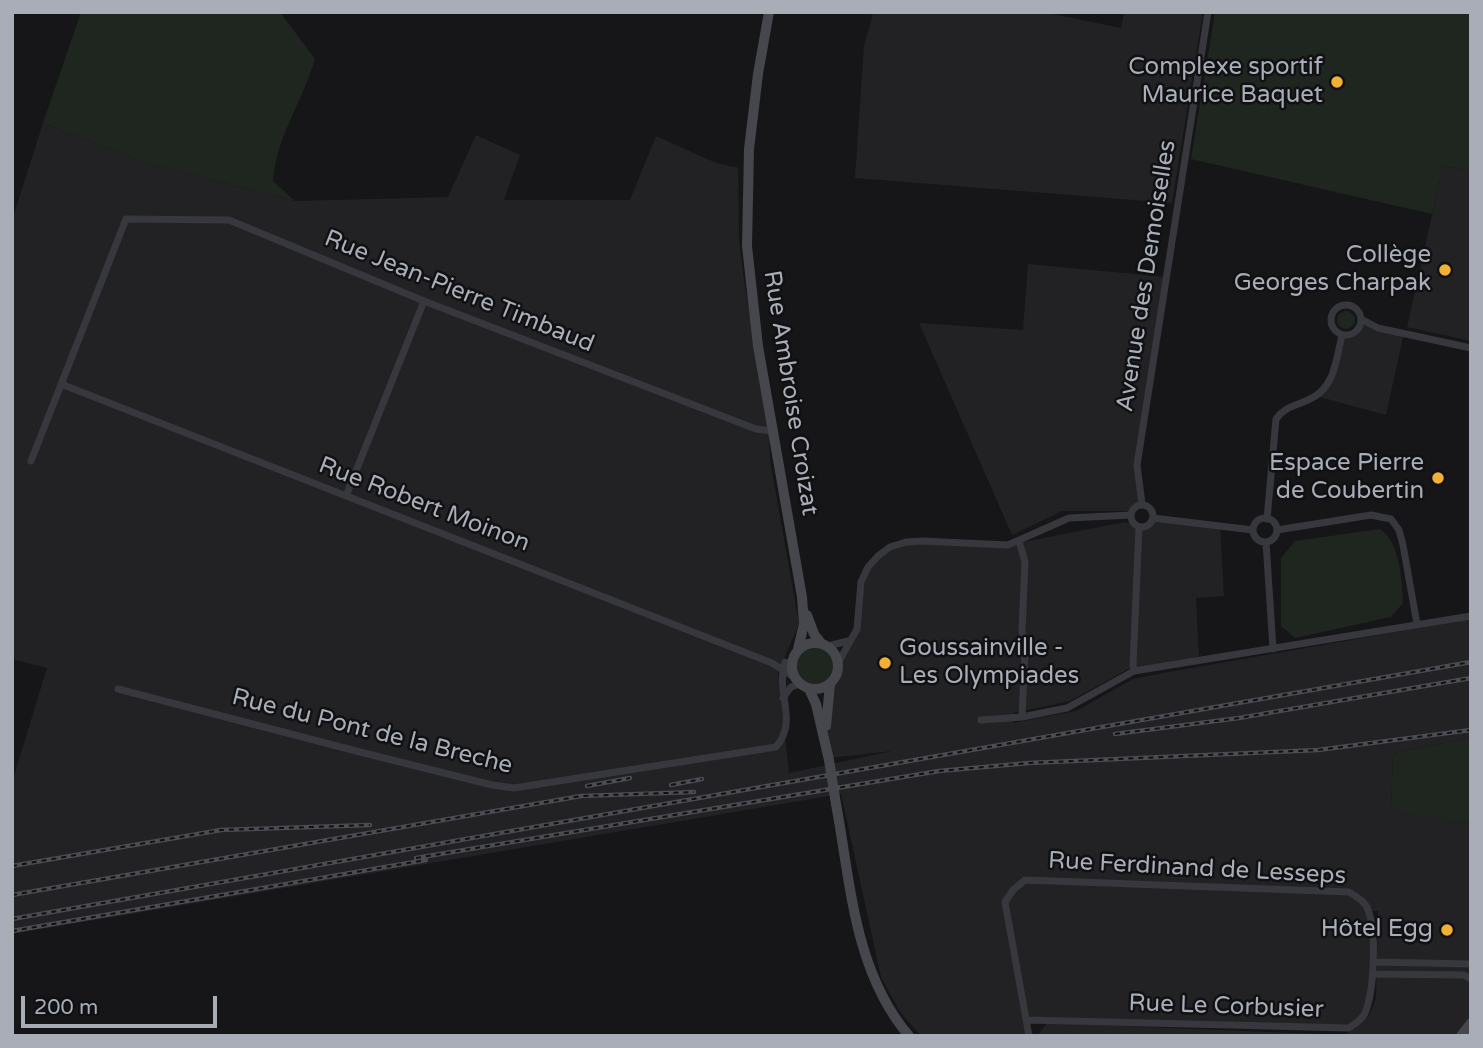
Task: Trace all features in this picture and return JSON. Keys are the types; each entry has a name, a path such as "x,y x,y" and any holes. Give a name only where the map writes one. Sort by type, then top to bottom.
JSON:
{"main road":[{"name":"Rue Ambroise Croizat","path":"769,12 755,94 747,195 751,293 802,597"},
{"path":"802,597 812,629 836,655 838,663 826,704 827,748"},
{"path":"802,597 804,624 792,657 792,670 816,704 827,748 867,964 884,1002 909,1036"},
{"path":"792,657 807,644 824,645"},
{"path":"801,683 820,689 830,684"},
{"path":"1464,1036 1471,1025"}],"street":[{"name":"Avenue des Demoiselles","path":"1142,505 1137,465 1208,12"},
{"name":"Rue Jean-Pierre Timbaud","path":"61,384 126,219 229,220 424,301 756,429 773,431"},
{"path":"345,496 424,301"},
{"path":"1361,319 1356,332 1342,335 1334,330 1331,322 1335,310 1348,306 1357,310 1361,319 1378,328 1471,348"},
{"path":"1267,519 1276,419 1285,409 1310,400 1326,387 1333,376 1342,335"},
{"path":"31,461 61,384"},
{"name":"Rue Robert Moinon","path":"61,384 772,663 801,683"},
{"path":"1130,515 1133,508 1142,505 1152,510 1153,518 1146,527 1139,527"},
{"path":"1277,530 1371,514 1391,519 1399,530 1403,545 1417,624"},
{"path":"1130,515 1139,527 1133,665 1135,671"},
{"path":"838,663 857,629 861,582 868,567 890,547 906,542 1008,545 1069,518 1130,515"},
{"path":"1153,518 1254,530"},
{"path":"1267,519 1274,522 1277,530 1275,537 1266,542 1258,540 1254,530 1256,523 1267,519"},
{"path":"1019,541 1025,562 1022,717"},
{"path":"1266,542 1273,649"},
{"path":"981,720 1022,717 1067,708 1135,671 1471,616"},
{"path":"824,645 849,641"},
{"name":"Rue Robert Moinon","path":"772,663 792,657"},
{"name":"Rue du Pont de la Breche","path":"118,689 492,785 514,788 776,747 784,738 788,726 782,671 792,657"},
{"path":"783,699 791,687 801,683"},
{"name":"Rue Ferdinand de Lesseps","path":"1028,1020 1005,902 1013,890 1025,880 1349,892 1364,902 1369,911 1374,962"},
{"path":"1374,962 1471,964"},
{"name":"Rue Le Corbusier","path":"1028,1020 1343,1029 1357,1023 1365,1013 1374,962"},
{"path":"1429,975 1430,963"},
{"path":"1373,974 1464,975 1471,979"},
{"path":"1028,1020 1029,1036"}],"shaded area":[{"path":"81,12 280,12 315,59 284,134 275,165 273,181 295,201 146,163 43,123"},
{"path":"864,12 1043,12 1121,28 1124,12 1203,12 1172,203 855,178 864,45 873,15"},
{"name":"Complexe sportif Maurice Baquet","path":"1215,12 1471,12 1471,170 1443,166 1432,214 1191,159"},
{"path":"43,123 146,163 295,201 448,197 476,135 520,155 504,200 630,200 656,136 714,162 738,168 739,237 743,273 769,433 770,460 799,624 778,672 789,773 892,751 829,758 826,714 830,684 857,629 861,582 878,556 906,542 1008,545 1125,522 1143,528 1153,518 1220,526 1224,596 1196,598 1199,658 1128,669 1070,701 1014,713 1013,723 1076,711 1133,679 1471,619 1471,738 1393,753 1391,809 1471,824 1471,1036 1037,1036 1047,1023 1344,1035 1355,1029 1370,1014 1376,998 1378,911 1370,911 1374,962 1365,1013 1349,1028 1028,1020 1027,1036 921,1036 900,1012 881,977 841,794 12,934 12,782 47,668 12,659 12,220"},
{"name":"Collège Georges Charpak","path":"1443,166 1471,170 1471,341 1407,327"},
{"path":"1028,264 1166,277 1137,465 1139,505 1131,511 1062,511 1012,535 919,323 1023,330"},
{"path":"1346,311 1352,314 1355,320 1352,326 1346,329 1340,326 1337,320 1340,314"},
{"path":"1361,319 1404,333 1386,415 1316,396 1326,387 1342,335 1355,332"},
{"path":"1380,529 1392,543 1401,573 1403,603 1391,617 1295,638 1281,626 1281,558 1295,541"},
{"path":"814,647 828,653 834,667 828,681 814,687 800,681 794,667 800,653"},
{"path":"1471,738 1471,824 1391,810 1393,753"}],"railway":[{"path":"12,919 1471,662"},
{"path":"1115,734 1239,718 1471,678"},
{"path":"416,858 939,771 1029,763 1318,750 1471,730"},
{"path":"587,786 630,778"},
{"path":"671,785 702,779"},
{"path":"12,895 581,796 694,792"},
{"path":"12,866 221,830 370,825"},
{"path":"12,931 426,860"}],"place":[{"name":"Complexe sportif Maurice Baquet","path":"1337,82"},
{"name":"Collège Georges Charpak","path":"1445,270"},
{"name":"Espace Pierre de Coubertin","path":"1438,478"},
{"name":"Goussainville - Les Olympiades","path":"885,663"},
{"name":"Hôtel Egg","path":"1447,930"}]}
